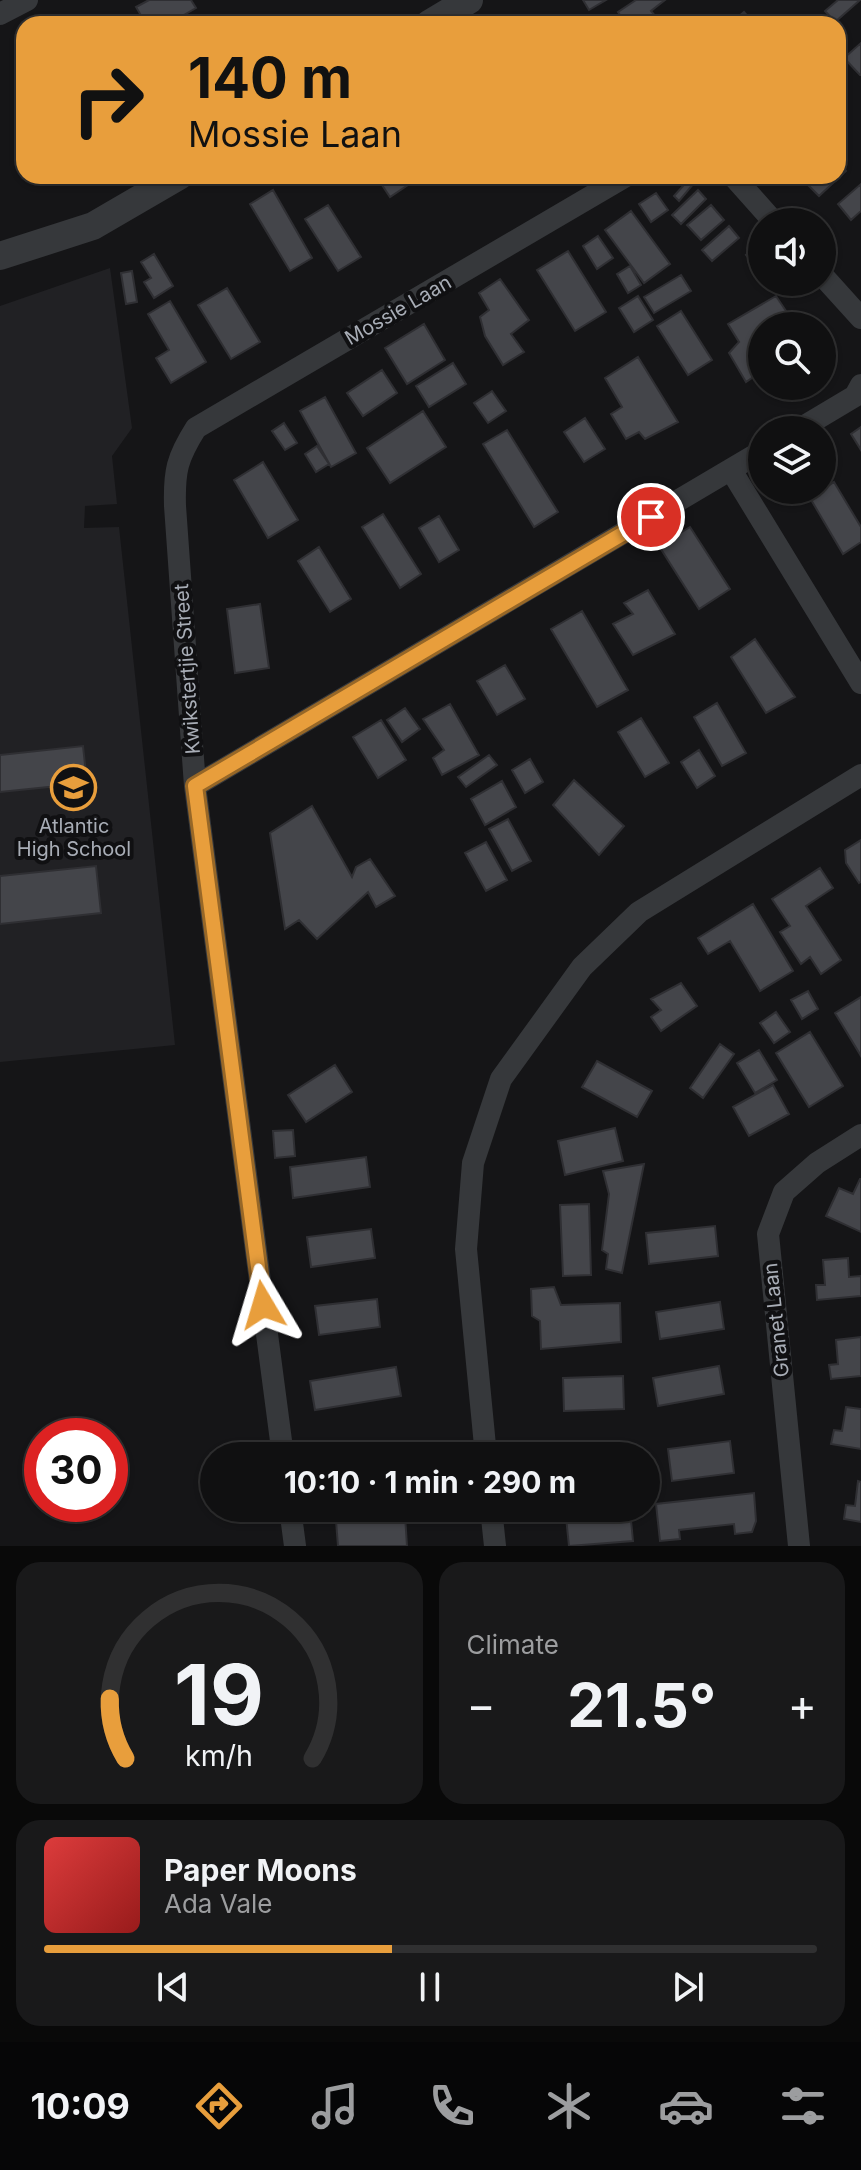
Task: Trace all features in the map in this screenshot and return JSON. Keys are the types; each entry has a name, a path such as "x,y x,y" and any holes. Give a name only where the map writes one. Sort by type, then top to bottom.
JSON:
{"street":[{"path":"0,14 27,0"},
{"path":"442,16 469,0"},
{"path":"0,256 93,226 165,184"},
{"name":"Mossie Laan","path":"180,453 196,428 612,184"},
{"path":"740,184 762,208"},
{"path":"836,290 861,318"},
{"path":"821,416 855,396 861,385"},
{"name":"Kwikstertjie Street","path":"180,453 174,483 175,506 195,786 281,1442"},
{"path":"195,786 748,460"},
{"path":"731,470 861,683"},
{"path":"485,1442 466,1249 473,1163 501,1079 582,967 639,912 861,775"},
{"name":"Granet Laan","path":"799,1546 768,1234 784,1192 817,1163 861,1135"},
{"path":"292,1522 295,1546"},
{"path":"492,1522 495,1546"}],"shaded area":[{"name":"Atlantic High School","path":"110,268 132,428 112,456 117,504 85,506 84,528 119,527 175,1045 0,1062 0,306"}],"building":[{"path":"149,0 191,0 196,8 182,16 141,16 136,7"},
{"path":"583,0 606,0 589,10"},
{"path":"636,0 665,0 651,11 655,16 621,16 618,12"},
{"path":"838,0 860,0 842,16 830,16 825,11"},
{"path":"861,43 861,75 846,60 846,56"},
{"path":"381,184 410,184 390,197"},
{"path":"685,184 693,184 679,201 674,196"},
{"path":"807,184 832,184 819,196"},
{"path":"861,184 861,211 851,220 838,204"},
{"path":"273,190 312,258 290,271 250,204"},
{"path":"698,190 706,199 681,224 672,215"},
{"path":"656,193 668,210 651,222 639,204"},
{"path":"328,205 361,257 338,271 305,219"},
{"path":"711,205 724,220 701,240 687,225"},
{"path":"631,211 670,264 644,283 605,230"},
{"path":"729,226 739,238 712,261 702,250"},
{"path":"598,236 613,258 597,269 583,246"},
{"path":"568,251 606,312 575,331 537,270"},
{"path":"154,254 173,286 154,298 144,282 151,278 141,262"},
{"path":"630,266 641,285 628,293 617,274"},
{"path":"132,271 137,302 126,304 121,273"},
{"path":"681,275 691,291 654,313 644,297"},
{"path":"500,279 529,320 511,334 524,352 503,365 485,336 480,317 489,310 479,293"},
{"path":"227,288 260,342 231,359 198,305"},
{"path":"638,296 653,320 634,332 619,308"},
{"path":"776,296 787,312 749,312"},
{"path":"170,301 206,362 171,383 156,358 169,350 148,314"},
{"path":"681,311 712,360 688,375 657,326"},
{"path":"748,312 746,382 729,353 739,342 728,324"},
{"path":"424,324 445,360 407,384 385,348"},
{"path":"638,357 678,422 645,439 639,432 626,439 611,414 622,407 605,378"},
{"path":"453,363 466,384 429,407 416,386"},
{"path":"382,370 397,393 363,416 347,393"},
{"path":"492,391 506,411 488,423 474,403"},
{"path":"325,397 356,453 331,467 300,411"},
{"path":"423,411 446,447 390,483 367,448"},
{"path":"585,418 605,449 584,462 564,432"},
{"path":"284,423 297,443 285,450 272,431"},
{"path":"861,427 861,450 851,434"},
{"path":"507,430 558,512 534,527 483,444"},
{"path":"317,446 329,464 316,472 305,454"},
{"path":"263,462 298,520 268,538 234,480"},
{"path":"836,485 861,527 861,542 843,554 814,504 836,504"},
{"path":"383,514 421,574 400,588 362,527"},
{"path":"439,516 459,550 439,562 419,528"},
{"path":"690,527 730,589 699,609 659,546"},
{"path":"319,547 351,599 330,612 298,561"},
{"path":"648,590 675,634 633,655 613,624 633,614 624,603"},
{"path":"260,604 269,668 235,673 227,609"},
{"path":"582,611 628,690 597,707 551,629"},
{"path":"755,639 795,697 766,713 731,657"},
{"path":"505,665 525,699 497,715 477,681"},
{"path":"717,703 746,753 722,766 694,717"},
{"path":"450,704 479,755 442,775 433,758 444,750 423,719"},
{"path":"405,708 420,729 402,742 387,720"},
{"path":"641,718 669,763 645,777 618,732"},
{"path":"381,720 406,760 378,778 353,737"},
{"path":"83,746 87,783 0,792 0,755"},
{"path":"699,750 715,776 697,788 681,762"},
{"path":"489,755 497,765 466,787 458,777"},
{"path":"530,759 543,782 525,793 512,770"},
{"path":"574,780 624,826 599,855 553,805"},
{"path":"502,781 516,807 485,825 471,799"},
{"path":"312,806 352,877 356,867 370,859 395,896 376,907 368,892 317,939 299,920 285,929 270,833"},
{"path":"508,819 531,861 512,871 489,829"},
{"path":"861,840 859,883 846,863 845,850"},
{"path":"486,842 507,880 486,891 465,853"},
{"path":"96,866 101,913 0,924 0,876"},
{"path":"820,868 833,888 806,906 841,960 821,974 810,957 801,964 780,932 790,926 772,899"},
{"path":"753,904 793,971 760,991 730,941 708,954 698,938"},
{"path":"681,983 697,1006 661,1031 651,1017 661,1010 651,999"},
{"path":"808,991 818,1009 802,1019 791,1000"},
{"path":"861,997 861,1056 835,1013"},
{"path":"776,1012 790,1032 774,1043 760,1023"},
{"path":"810,1032 843,1086 809,1107 776,1053"},
{"path":"720,1044 734,1054 703,1098 690,1088"},
{"path":"759,1050 777,1080 755,1093 737,1063"},
{"path":"597,1061 652,1091 637,1117 582,1087"},
{"path":"335,1065 352,1092 306,1122 288,1095"},
{"path":"773,1085 789,1114 749,1136 733,1107"},
{"path":"615,1128 623,1161 565,1175 558,1141"},
{"path":"293,1130 295,1156 275,1158 273,1131"},
{"path":"366,1157 370,1187 293,1198 290,1167"},
{"path":"644,1164 622,1273 606,1269 608,1254 602,1250 609,1194 603,1171"},
{"path":"860,1179 861,1232 826,1216 839,1188 853,1194"},
{"path":"589,1204 591,1275 563,1276 560,1205"},
{"path":"715,1226 718,1256 649,1264 646,1233"},
{"path":"371,1229 375,1258 311,1267 307,1237"},
{"path":"848,1258 849,1277 861,1276 861,1296 817,1300 816,1285 825,1285 823,1260"},
{"path":"554,1287 561,1305 620,1303 621,1342 541,1349 540,1321 532,1316 531,1289"},
{"path":"377,1299 380,1327 319,1335 315,1306"},
{"path":"720,1302 724,1329 660,1339 656,1312"},
{"path":"861,1337 861,1376 831,1379 829,1365 838,1364 836,1340"},
{"path":"719,1366 724,1394 658,1406 653,1378"},
{"path":"396,1367 401,1396 315,1410 310,1381"},
{"path":"623,1376 624,1409 564,1411 563,1378"},
{"path":"846,1407 861,1409 861,1449 831,1444 834,1430 842,1431"},
{"path":"730,1441 734,1473 672,1481 668,1449"},
{"path":"858,1481 861,1482 861,1522 844,1519 846,1505 855,1506"},
{"path":"754,1493 756,1521 752,1532 735,1534 734,1524 679,1530 680,1539 660,1541 660,1504"},
{"path":"336,1522 405,1522 407,1546 338,1546"},
{"path":"567,1522 631,1522 633,1541 569,1546"}],"place":[{"name":"Atlantic High School","path":"74,787"}],"route":[{"path":"263,1305 195,786 651,517"}]}
